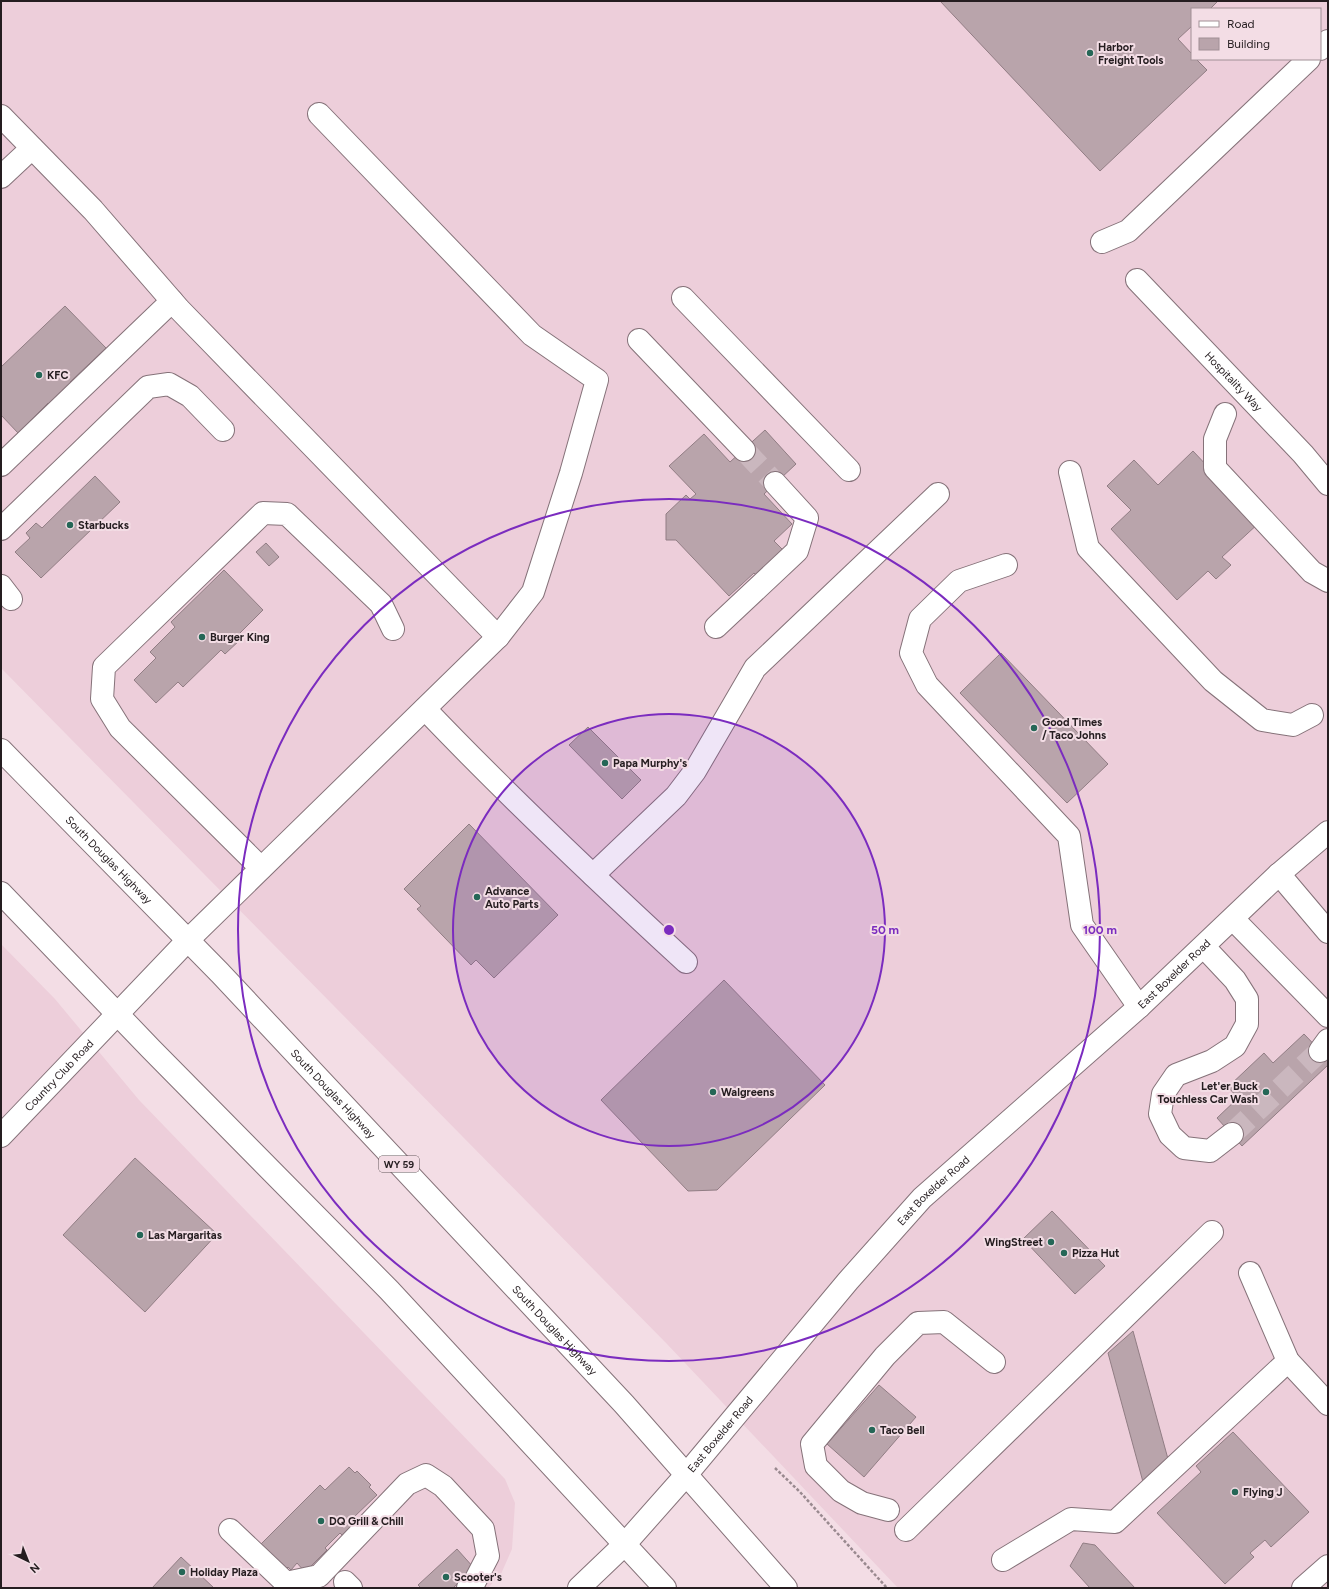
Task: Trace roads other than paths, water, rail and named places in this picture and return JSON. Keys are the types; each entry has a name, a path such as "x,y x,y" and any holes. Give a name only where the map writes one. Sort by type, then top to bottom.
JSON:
{"main road":[{"path":"1102,242 1128,231 1308,60"},
{"name":"Country Club Road","path":"1,1136 188,940 498,637 533,592 571,473 597,380 532,335 319,114"},
{"path":"1,116 93,210 172,302 498,637"},
{"path":"1,177 32,148"},
{"name":"Hospitality Way","path":"1137,280 1303,454 1328,484"},
{"path":"683,298 849,470"},
{"path":"1,465 172,302"},
{"path":"639,340 744,450"},
{"path":"1,529 148,387 169,384 190,396 223,430"},
{"path":"1225,414 1215,439 1215,468 1312,572 1328,581"},
{"path":"1070,472 1088,548 1213,681 1262,720 1293,725 1312,715"},
{"path":"716,627 797,551 807,518 775,483"},
{"path":"593,875 676,796 695,770 755,668 938,494"},
{"path":"261,868 120,728 102,699 104,667 263,513 287,514 381,604 392,629"},
{"path":"1006,565 959,581 920,619 911,653 927,685 1069,836 1082,925 1139,1007"},
{"path":"424,709 466,752 593,875 686,962"},
{"name":"South Douglas Highway","path":"1,750 188,940 624,1404 786,1588"},
{"name":"East Boxelder Road","path":"579,1588 624,1545 686,1475 848,1281 922,1198 1139,1007 1204,947 1279,874 1328,832"},
{"path":"1279,874 1328,932"},
{"path":"1,892 117,1013 389,1290 665,1588"},
{"path":"1233,919 1328,1016"},
{"path":"1204,947 1235,980 1247,999 1248,1024 1234,1046 1212,1061 1176,1075 1163,1094 1160,1114 1170,1135 1184,1148 1210,1151 1232,1134"},
{"path":"906,1530 1212,1232"},
{"path":"1250,1273 1288,1362 1328,1404"},
{"path":"888,1510 862,1503 841,1491 816,1466 812,1444 885,1356 918,1323 944,1322 994,1362"},
{"path":"1003,1560 1071,1519 1115,1522 1288,1362"},
{"path":"230,1530 286,1583 318,1576 407,1484 426,1475 443,1486 483,1529 488,1556 474,1583 468,1588"},
{"path":"1303,1588 1328,1566"}],"tunnel":[{"path":"744,450 775,483"},
{"path":"1232,1134 1320,1051"}],"place":[{"name":"Harbor Freight Tools","path":"1090,53"},
{"name":"KFC","path":"39,375"},
{"name":"Starbucks","path":"70,525"},
{"name":"Burger King","path":"202,637"},
{"name":"Good Times / Taco Johns","path":"1034,728"},
{"name":"Papa Murphy's","path":"605,763"},
{"name":"Advance Auto Parts","path":"477,897"},
{"name":"Walgreens","path":"713,1092"},
{"name":"Let'er Buck Touchless Car Wash","path":"1266,1092"},
{"name":"Las Margaritas","path":"140,1235"},
{"name":"WingStreet","path":"1051,1242"},
{"name":"Pizza Hut","path":"1064,1253"},
{"name":"Taco Bell","path":"872,1430"},
{"name":"Flying J","path":"1235,1492"},
{"name":"DQ Grill & Chill","path":"321,1521"},
{"name":"Holiday Plaza","path":"182,1572"},
{"name":"Scooter's","path":"446,1577"}]}
